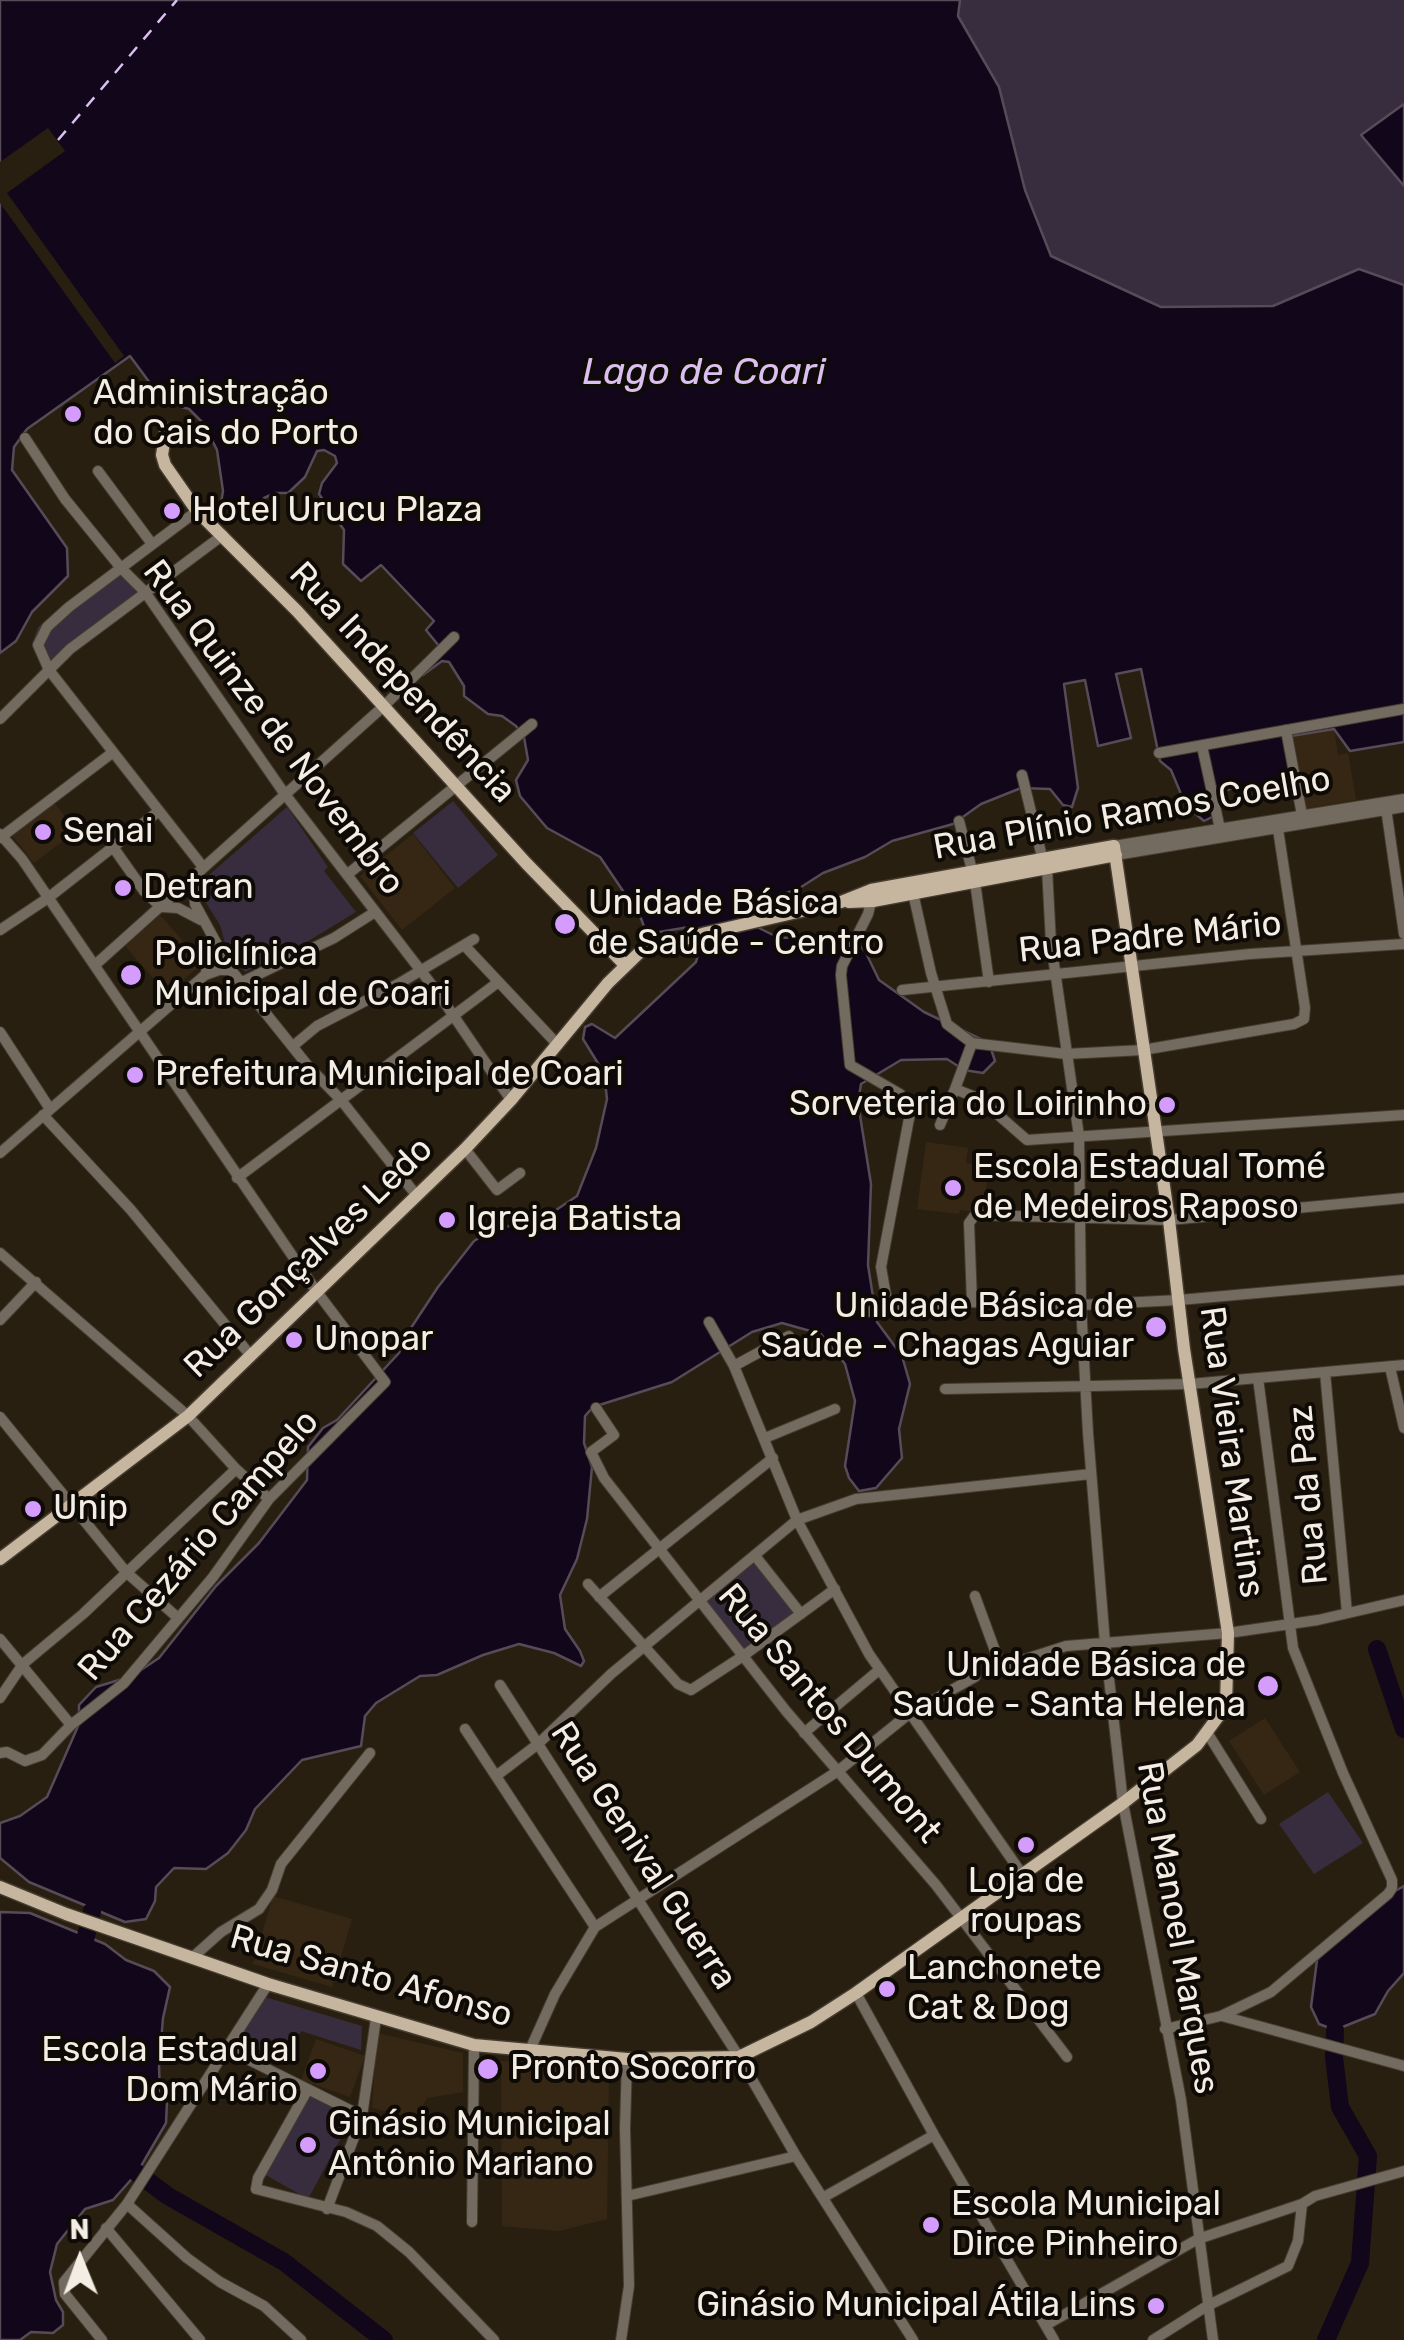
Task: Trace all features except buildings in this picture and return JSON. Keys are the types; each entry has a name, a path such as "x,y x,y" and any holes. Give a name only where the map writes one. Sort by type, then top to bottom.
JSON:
{"main road":[{"name":"Rua Independência","path":"166,429 162,448 165,466 197,510 385,705 526,863 625,964"},
{"name":"Rua Plínio Ramos Coelho","path":"872,896 1115,851"},
{"name":"Rua Vieira Martins","path":"739,2057 810,2022 962,1919 1188,1753 1222,1716 1228,1696 1228,1633 1115,851"},
{"name":"Rua Plínio Ramos Coelho","path":"872,896 913,893 974,876"},
{"path":"625,964 652,946 872,896"},
{"name":"Rua Gonçalves Ledo","path":"0,1559 188,1416 465,1149 625,964"},
{"name":"Rua Santo Afonso","path":"0,1887 268,1984 474,2045 627,2059 739,2057"}],"street":[{"name":"Rua Quinze de Novembro","path":"26,438 65,499 145,592 284,794 422,971 511,1100"},
{"path":"98,471 152,544"},
{"path":"197,510 46,627 38,644 49,670 203,867"},
{"path":"0,719 70,649 223,535"},
{"path":"95,965 385,705 454,637"},
{"path":"1159,754 1404,709"},
{"path":"348,874 532,724"},
{"path":"1286,730 1302,814"},
{"path":"1202,746 1220,829"},
{"path":"112,753 1,836 95,965 316,1292"},
{"name":"Rua Manoel Marques","path":"1022,775 1044,863 1066,1054 1080,1136 1081,1305 1091,1474 1123,1803 1181,2100 1213,2340"},
{"name":"Rua Plínio Ramos Coelho","path":"1115,851 1278,828 1386,806 1404,798"},
{"path":"1386,806 1404,934"},
{"name":"Rua Plínio Ramos Coelho","path":"1115,851 1302,814 1404,807"},
{"path":"0,930 48,898 159,811"},
{"path":"959,821 974,876 989,982"},
{"path":"913,893 947,1024 972,1043 1066,1054 1143,1050 1294,1024 1306,1014 1278,828"},
{"path":"113,847 144,891 161,907 178,908 204,921"},
{"path":"193,878 196,904 230,970 341,1100 416,1196"},
{"path":"872,896 841,975 850,1065 907,1099 911,1108 881,1266 888,1307"},
{"path":"240,983 334,938 375,912"},
{"path":"293,1046 317,1026 469,942 497,983 558,1045"},
{"name":"Rua Padre Mário","path":"902,990 1295,950 1404,944"},
{"path":"205,975 216,946"},
{"path":"0,1154 205,975 230,970"},
{"path":"237,1178 497,983"},
{"path":"0,1032 47,1112 251,1356"},
{"path":"940,1125 972,1043"},
{"path":"956,1089 980,1099 1027,1140 1404,1115"},
{"path":"465,1149 497,1190 520,1173"},
{"path":"972,1302 969,1223 976,1216 1169,1220 1404,1198"},
{"path":"0,1254 188,1416 236,1469 269,1498"},
{"path":"867,1312 972,1302 1081,1305 1179,1300 1404,1280"},
{"path":"0,1320 36,1282"},
{"name":"Rua Cezário Campelo","path":"0,1753 7,1752 25,1761 42,1755 71,1725 124,1683 212,1577 269,1498 385,1382 316,1292"},
{"path":"709,1322 734,1366 797,1520 879,1670 1022,1874"},
{"path":"734,1366 789,1336"},
{"path":"944,1389 1190,1384 1404,1365"},
{"path":"1390,1367 1404,1428"},
{"name":"Rua da Paz","path":"1325,1372 1348,1613"},
{"path":"1165,2029 1221,2016 1271,1992 1392,1888 1392,1880 1343,1774 1293,1648 1258,1378"},
{"name":"Rua Santos Dumont","path":"596,1408 614,1435 590,1452 592,1459 699,1602 962,1919 1067,2057"},
{"path":"765,1438 836,1409"},
{"path":"0,1417 126,1572 178,1618"},
{"path":"599,1597 773,1458"},
{"path":"0,1698 23,1664 84,1614 236,1469"},
{"path":"496,1776 538,1744 643,1647 797,1520 856,1499 1091,1474"},
{"path":"756,1557 801,1614"},
{"path":"588,1584 684,1689 694,1689 835,1589"},
{"path":"976,1596 1001,1667 1066,1646 1228,1633 1404,1600"},
{"path":"0,1639 71,1725"},
{"path":"804,1733 879,1670"},
{"path":"529,2052 555,1994 595,1928 838,1772 910,1713 975,1678"},
{"name":"Rua Genival Guerra","path":"500,1685 739,2057 796,2156 913,2340"},
{"path":"465,1729 595,1928"},
{"path":"1208,1734 1262,1818"},
{"path":"194,1957 221,1932 259,1909 282,1864 370,1754"},
{"path":"102,2340 65,2294 64,2282 126,2204 268,1984"},
{"path":"856,1993 1054,2340"},
{"path":"1221,2016 1404,2066"},
{"path":"328,2208 362,2116 376,2018"},
{"path":"472,2222 474,2045"},
{"path":"227,2049 362,2116"},
{"path":"620,2340 628,2286 627,2059"},
{"path":"308,2089 255,2185 261,2191 358,2216 376,2226 409,2252 494,2340"},
{"path":"824,2197 934,2135"},
{"path":"626,2196 796,2156"},
{"path":"1046,2325 1198,2239 1302,2204 1315,2196 1404,2171"},
{"path":"126,2204 187,2258 264,2306 301,2340"},
{"path":"1153,2340 1207,2306 1288,2266 1298,2242 1302,2204"},
{"path":"106,2228 200,2340"}],"shaded area":[{"path":"960,0 1404,0 1404,104 1361,135 1404,186 1404,285 1359,269 1273,306 1160,307 1051,256 958,16"},
{"path":"115,565 137,593 51,661 40,662 32,644 38,627"},
{"path":"1334,729 1338,755 1348,753 1356,800 1303,809 1290,737"},
{"name":"Senai","path":"53,801 76,831 34,863 11,834"},
{"path":"453,801 498,855 458,888 413,833"},
{"path":"287,807 328,867 324,871 356,912 245,972 226,947 220,925 203,898 204,885 209,875"},
{"path":"413,834 455,888 402,930 360,876"},
{"path":"160,915 203,963 167,994 125,946"},
{"name":"Escola Estadual Tomé de Medeiros Raposo","path":"926,1142 968,1148 966,1163 989,1166 983,1213 917,1209"},
{"path":"755,1562 797,1614 744,1652 705,1601"},
{"path":"1265,1718 1300,1772 1264,1795 1229,1741"},
{"path":"1328,1792 1363,1843 1314,1874 1279,1824"},
{"path":"273,1896 352,1919 332,1987 253,1964"},
{"path":"265,1997 362,2026 361,2050 301,2031 286,2064 236,2037"},
{"path":"377,2033 463,2053 463,2092 427,2098 416,2118 372,2108"},
{"name":"Escola Estadual Dom Mário","path":"316,2039 365,2056 350,2097 301,2080"},
{"path":"478,2059 609,2069 607,2219 559,2231 502,2226 501,2066 498,2079 476,2076"},
{"name":"Ginásio Municipal Antônio Mariano","path":"309,2092 353,2116 308,2199 264,2174"}],"water":[{"name":"Lago de Coari","path":"0,0 960,0 958,16 999,87 1025,190 1051,256 1161,307 1273,306 1359,269 1404,285 1404,742 1350,751 1334,729 1291,736 1297,775 1268,788 1236,786 1222,793 1214,816 1204,821 1186,806 1171,770 1160,761 1141,669 1116,674 1131,738 1098,746 1085,680 1064,684 1078,788 1072,807 1063,805 1050,789 1021,788 981,804 953,824 892,841 798,889 762,901 754,913 759,928 779,938 851,935 866,953 879,980 924,1012 989,1043 995,1061 983,1073 964,1070 947,1059 901,1060 861,1084 858,1103 871,1184 868,1265 877,1322 902,1356 910,1384 899,1429 902,1458 876,1488 859,1491 845,1466 855,1401 845,1364 821,1334 782,1323 752,1332 672,1382 593,1407 585,1416 584,1443 592,1467 587,1519 577,1559 560,1595 565,1629 580,1651 584,1661 581,1666 554,1653 519,1644 437,1675 420,1676 376,1703 365,1716 361,1746 302,1760 255,1809 246,1830 228,1853 206,1869 174,1868 156,1887 155,1901 146,1919 125,1922 29,1882 0,1858 0,1823 20,1816 47,1797 79,1724 79,1705 96,1687 132,1676 159,1658 216,1586 259,1543 307,1480 308,1447 399,1353 438,1287 474,1241 492,1230 544,1218 577,1196 596,1148 607,1099 604,1073 583,1039 585,1027 592,1024 615,1038 696,962 703,937 695,926 647,934 640,916 600,857 547,828 520,796 516,780 528,760 524,737 516,726 502,716 488,714 464,696 464,686 449,662 442,661 423,675 419,671 439,646 426,630 434,621 381,565 361,581 343,564 344,530 319,494 337,463 335,456 317,451 305,477 288,493 275,493 257,506 230,509 221,503 217,450 204,424 189,409 164,402 130,356 27,429 14,447 12,470 67,548 68,576 32,612 16,641 0,653"},
{"path":"1404,104 1404,186 1361,135"},
{"path":"1404,1886 1404,1973 1375,2014 1335,2030 1319,2024 1311,2007 1317,1960 1363,1909"},
{"path":"0,1912 30,1913 105,1944 126,1960 154,1971 170,1987 159,2067 160,2091 167,2101 166,2123 137,2173 113,2200 85,2209 57,2244 50,2272 63,2312 63,2325 53,2333 31,2332 20,2340 0,2340"}],"pier":[{"path":"48,128 65,151 7,193 124,356 115,363 0,203 0,162"}],"waterway":[{"path":"1377,1649 1404,1729"},
{"path":"81,1957 92,1911"},
{"path":"1326,2340 1360,2263 1368,2156 1340,2107 1335,2030"},
{"path":"137,2173 168,2196 284,2262 384,2340"}],"ferry route":[{"path":"58,140 177,0"}],"place":[{"name":"Administração do Cais do Porto","path":"73,414"},
{"name":"Hotel Urucu Plaza","path":"172,511"},
{"name":"Senai","path":"43,832"},
{"name":"Detran","path":"123,888"},
{"name":"Unidade Básica de Saúde - Centro","path":"565,924"},
{"name":"Policlínica Municipal de Coari","path":"131,975"},
{"name":"Prefeitura Municipal de Coari","path":"135,1075"},
{"name":"Sorveteria do Loirinho","path":"1167,1105"},
{"name":"Escola Estadual Tomé de Medeiros Raposo","path":"953,1188"},
{"name":"Igreja Batista","path":"447,1220"},
{"name":"Unidade Básica de Saúde - Chagas Aguiar","path":"1156,1327"},
{"name":"Unopar","path":"294,1340"},
{"name":"Unip","path":"33,1509"},
{"name":"Unidade Básica de Saúde - Santa Helena","path":"1268,1686"},
{"name":"Loja de roupas","path":"1026,1845"},
{"name":"Lanchonete Cat & Dog","path":"887,1989"},
{"name":"Pronto Socorro","path":"488,2069"},
{"name":"Escola Estadual Dom Mário","path":"318,2071"},
{"name":"Ginásio Municipal Antônio Mariano","path":"308,2145"},
{"name":"Escola Municipal Dirce Pinheiro","path":"931,2225"},
{"name":"Ginásio Municipal Átila Lins","path":"1156,2306"}]}
